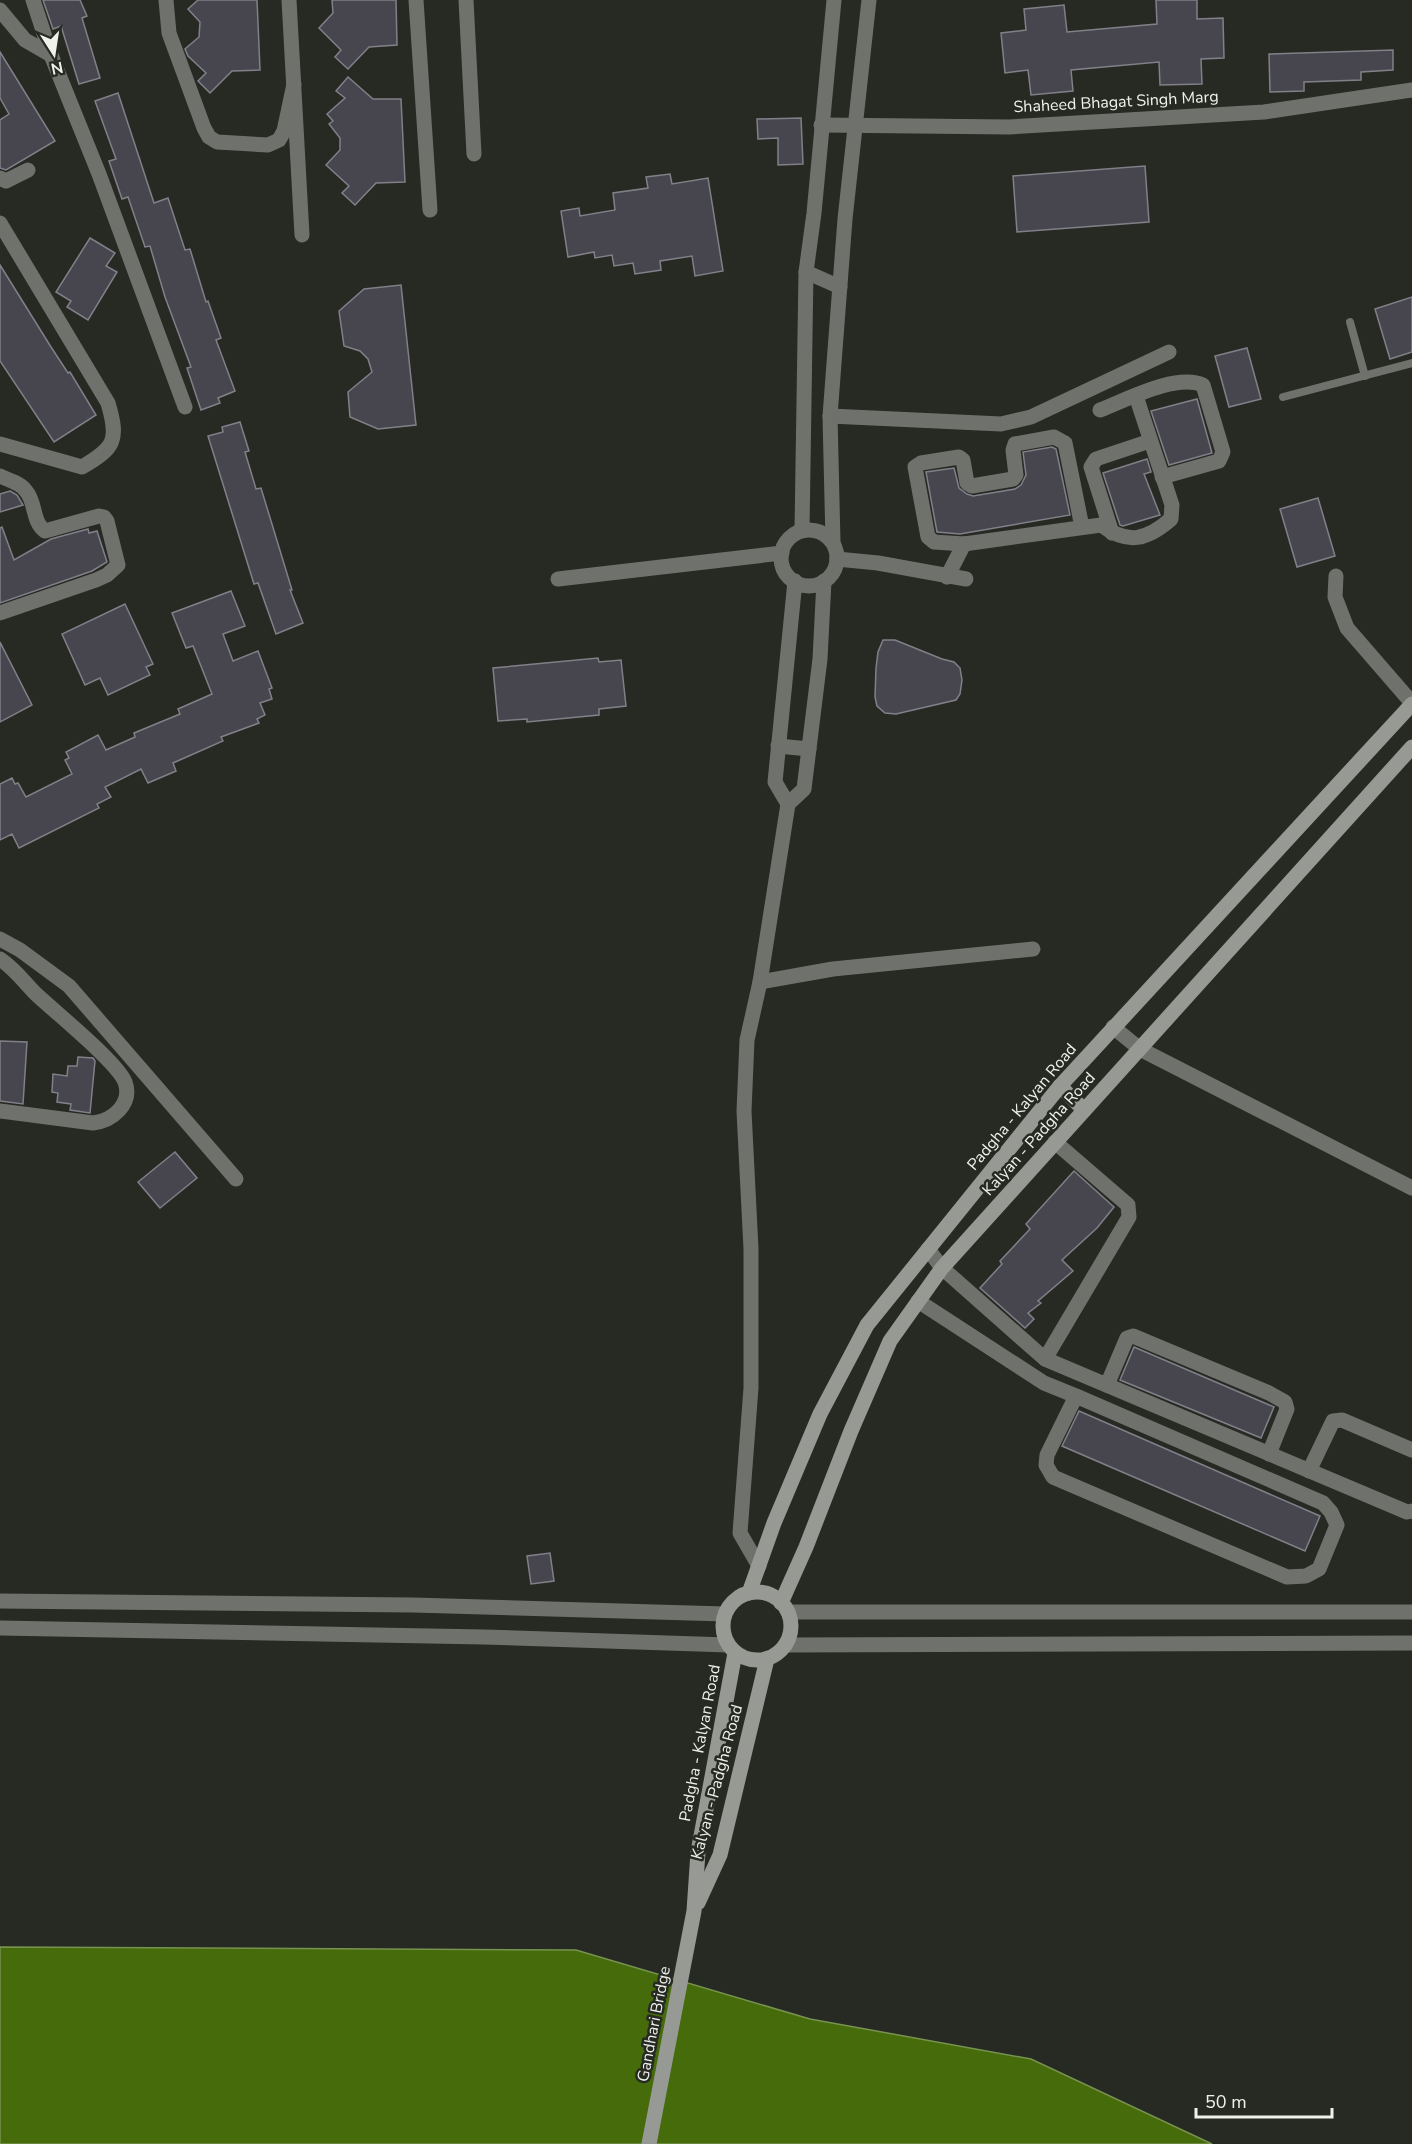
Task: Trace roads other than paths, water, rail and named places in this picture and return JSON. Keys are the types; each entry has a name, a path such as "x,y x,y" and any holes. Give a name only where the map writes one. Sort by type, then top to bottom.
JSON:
{"main road":[{"name":"Padgha - Kalyan Road","path":"749,1593 774,1523 820,1414 867,1325 1060,1086 1412,704"},
{"name":"Kalyan - Padgha Road","path":"785,1607 851,1431 890,1341 942,1268 1411,751"},
{"path":"1060,1086 1084,1110"},
{"path":"749,1593 772,1596 785,1607 791,1623 790,1635 785,1645 777,1654 767,1659 745,1659 732,1649 723,1635 722,1624 730,1604 749,1593"},
{"name":"Padgha - Kalyan Road","path":"694,1911 698,1852 732,1649"},
{"name":"Kalyan - Padgha Road","path":"694,1911 720,1855 767,1659"},
{"name":"Gandhari Bridge","path":"649,2144 694,1911"}],"street":[{"path":"33,0 51,55 99,174 185,407"},
{"path":"166,0 169,33 209,137 218,142 268,145 279,140 284,130 294,84"},
{"path":"289,0 302,235"},
{"path":"416,0 430,210"},
{"path":"466,0 474,154"},
{"path":"802,530 806,272 814,213 834,0"},
{"path":"833,542 819,531 802,530 787,540 782,553 785,573 795,581 807,585 824,581 831,575 837,559 833,542 830,416 840,287 869,0"},
{"path":"0,10 25,40 51,55"},
{"name":"Shaheed Bhagat Singh Marg","path":"821,124 1010,127 1253,113 1412,90"},
{"path":"0,178 6,181 28,170"},
{"path":"0,223 108,403 115,425 112,440 104,455 82,467 0,444"},
{"path":"806,272 840,287"},
{"path":"830,416 1001,424 1031,417 1168,352"},
{"path":"1100,411 1145,390 1193,381 1203,385 1223,452 1219,461 1162,477"},
{"path":"1082,527 1065,443 1054,437 1015,444 1013,450 1016,475 1013,479 972,486 967,483 963,460 959,457 921,463 915,467 928,537 934,542 964,544 1101,525 1116,536 1137,538 1160,529 1171,519 1172,505 1136,396"},
{"path":"1112,532 1091,467 1096,459 1150,441"},
{"path":"0,476 28,492 38,523 45,531 99,516 104,517 118,566 96,580 0,613"},
{"path":"946,576 964,544"},
{"path":"558,579 782,553"},
{"path":"837,559 878,563 966,579"},
{"path":"1336,576 1335,597 1347,628 1412,704"},
{"path":"788,804 775,782 795,581"},
{"path":"759,1566 740,1533 751,1388 751,1249 744,1111 747,1040 760,982 788,804 804,789 819,659 824,581"},
{"path":"778,746 809,749"},
{"path":"0,939 20,950 69,986 236,1179"},
{"path":"760,982 833,969 1033,949"},
{"path":"0,959 12,967 122,1076 126,1088 126,1097 120,1109 102,1122 93,1123 0,1111"},
{"path":"35,992 53,975"},
{"path":"1113,1027 1140,1049 1412,1188"},
{"path":"122,1076 136,1062"},
{"path":"1046,1359 1129,1217 1128,1205 1055,1142"},
{"path":"928,1250 942,1268 1046,1359 1407,1512 1412,1511"},
{"path":"918,1301 1044,1383 1076,1396 1323,1503 1331,1512 1337,1525 1319,1569 1306,1576 1287,1577 1053,1477 1046,1465 1047,1455 1076,1396"},
{"path":"1107,1385 1127,1338 1133,1336 1269,1393 1285,1402 1287,1409 1269,1454"},
{"path":"1309,1471 1333,1421 1342,1420 1412,1450"},
{"path":"0,1601 413,1605 725,1614"},
{"path":"785,1607 1412,1612"},
{"path":"0,1629 472,1636 732,1649"},
{"path":"785,1645 1412,1643"}],"lane":[{"path":"1350,322 1365,376"},
{"path":"1283,397 1412,363"}]}
